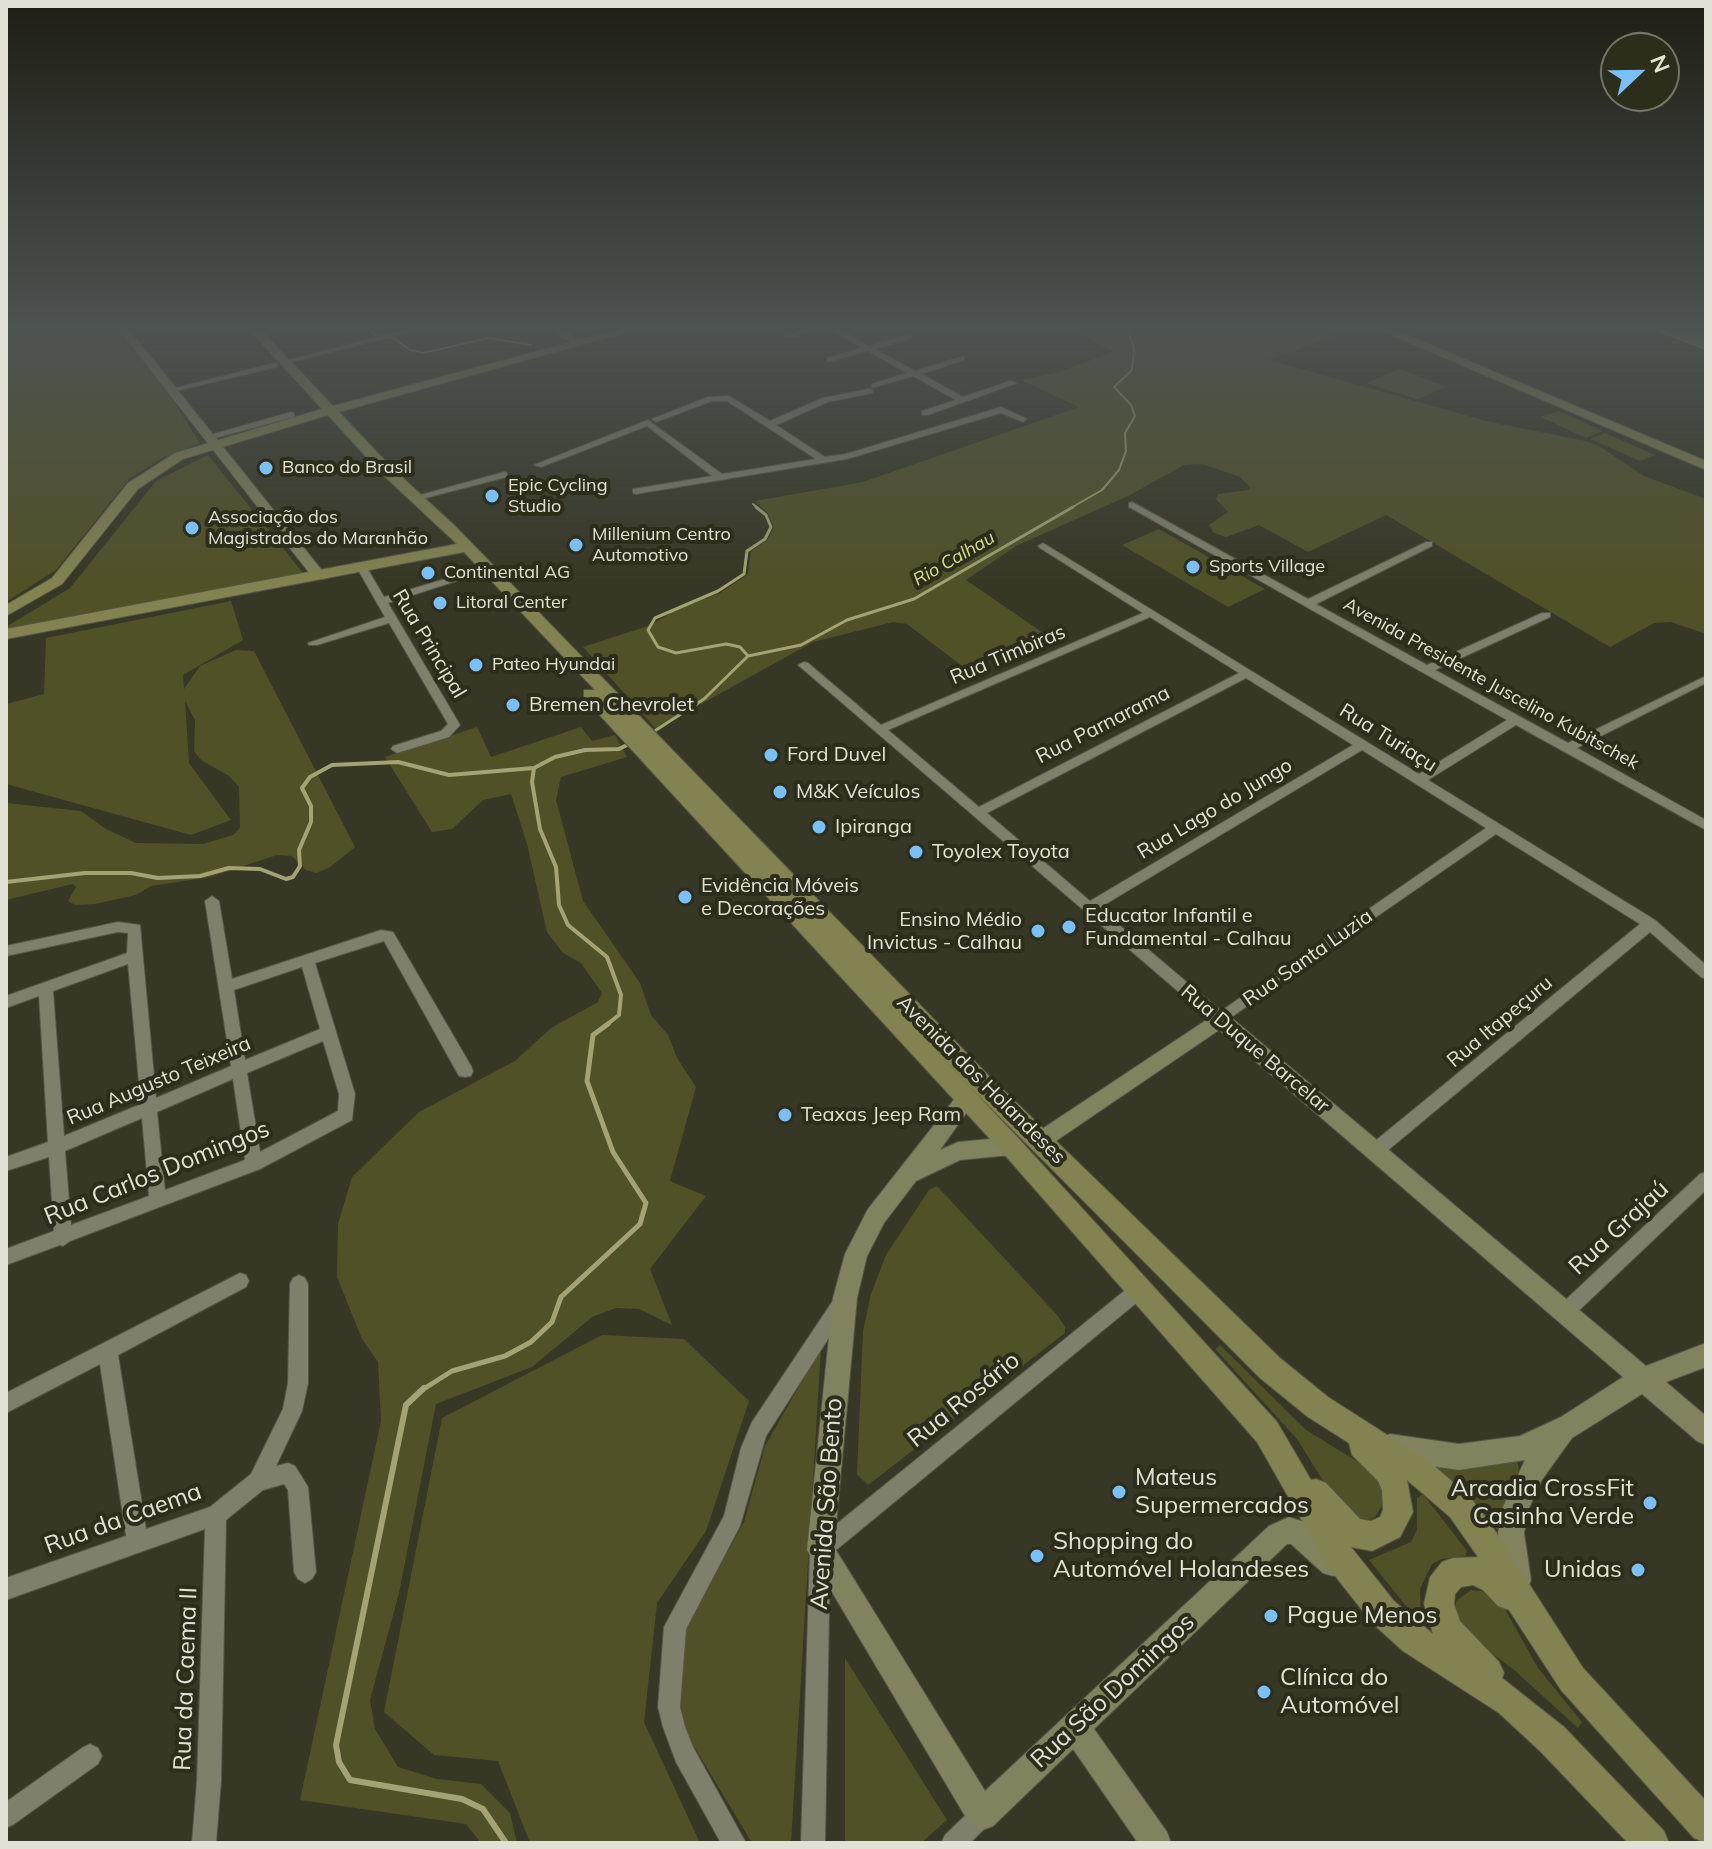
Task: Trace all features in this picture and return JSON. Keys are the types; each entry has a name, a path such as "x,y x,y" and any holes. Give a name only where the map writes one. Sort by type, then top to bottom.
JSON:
{"main road":[{"path":"6,611 38,595 64,575 139,481 171,461 209,441 324,413"},
{"name":"Avenida dos Holandeses","path":"325,413 346,427 642,740 1267,1432 1340,1557 1383,1612 1414,1640 1497,1692 1552,1739 1652,1843"},
{"name":"Avenida dos Holandeses","path":"325,413 385,485 460,548 476,573 1270,1368 1318,1407 1421,1473 1460,1507 1490,1548 1559,1661 1600,1711 1706,1826"},
{"path":"346,427 357,413"},
{"path":"1581,413 1706,466"},
{"path":"1600,413 1706,458"},
{"path":"1644,440 1653,438 1691,452"},
{"path":"6,634 460,548"},
{"path":"1267,1432 1347,1529 1372,1536 1384,1533 1394,1522 1398,1497 1393,1480 1381,1463 1270,1368"},
{"path":"1552,1739 1447,1630 1439,1598 1444,1581 1453,1573 1473,1570 1494,1579 1516,1605 1546,1653 1600,1711"}],"street":[{"path":"189,413 319,576"},
{"path":"672,413 656,419 685,413"},
{"path":"754,413 824,460"},
{"path":"770,424 797,413"},
{"path":"780,420 809,413"},
{"path":"636,491 824,460 945,429 991,413"},
{"path":"1009,413 1023,419"},
{"path":"209,441 291,415"},
{"path":"538,465 648,423 721,478"},
{"path":"419,503 506,476"},
{"name":"Avenida Presidente Juscelino Kubitschek","path":"1132,505 1706,826"},
{"path":"1309,603 1387,561 1429,544"},
{"name":"Rua Turiaçu","path":"1043,546 1650,924 1706,973"},
{"name":"Rua Principal","path":"362,568 454,725 445,734 397,749"},
{"path":"382,601 476,573"},
{"name":"Rua Timbiras","path":"879,730 1151,613"},
{"path":"1428,669 1546,615"},
{"path":"313,643 392,618"},
{"path":"1483,627 1499,636"},
{"name":"Rua Duque Barcelar","path":"804,665 1706,1432"},
{"name":"Rua Parnarama","path":"977,813 1247,673"},
{"path":"1568,748 1706,679"},
{"path":"1419,780 1517,719"},
{"name":"Rua Lago do Jungo","path":"1089,908 1362,745"},
{"name":"Rua Santa Luzia","path":"1040,1141 1496,828"},
{"path":"212,901 254,1164"},
{"name":"Rua Itapeçuru","path":"1375,1151 1650,924"},
{"path":"6,951 126,927 135,929 134,956 158,1201"},
{"path":"225,987 374,937 388,936 465,1071"},
{"path":"6,1002 134,956"},
{"path":"307,961 326,1033"},
{"path":"46,990 63,1238"},
{"name":"Rua Augusto Teixeira","path":"6,1164 59,1146 326,1033"},
{"name":"Rua Carlos Domingos","path":"6,1257 254,1164 346,1115 347,1094 326,1033"},
{"name":"Avenida São Bento","path":"813,1843 820,1550 845,1298 866,1233 967,1098"},
{"name":"Avenida São Bento","path":"902,1181 948,1154 969,1148 1011,1146"},
{"name":"Rua Grajaú","path":"1565,1312 1706,1179"},
{"path":"6,1403 240,1281"},
{"path":"258,1481 292,1411 298,1383 299,1284"},
{"name":"Rua Rosário","path":"820,1550 1140,1289"},
{"path":"734,1843 684,1754 674,1727 669,1707 675,1627 733,1519 751,1448 759,1429 845,1298"},
{"path":"108,1352 137,1541"},
{"path":"1377,1444 1434,1455 1486,1456 1521,1449 1570,1426 1643,1379 1706,1355"},
{"path":"1525,1609 1512,1560 1512,1520 1532,1472 1570,1426"},
{"path":"258,1481 288,1473 294,1477 298,1487 305,1572"},
{"name":"Rua da Caema","path":"6,1589 216,1515 258,1481"},
{"name":"Rua da Caema II","path":"204,1843 209,1781 216,1515"},
{"name":"Rua São Domingos","path":"953,1843 1284,1532 1293,1530 1305,1536 1383,1612"},
{"path":"820,1550 982,1815"},
{"path":"1075,1727 1156,1843"},
{"path":"6,1816 90,1756"}],"shaded area":[{"path":"6,413 181,413 200,443 164,457 129,479 56,570 6,602"},
{"path":"1061,413 1459,413 1586,441 1644,476 1706,499 1706,634 1671,622 1654,623 1610,647 1386,515 1308,552 1259,525 1226,537 1214,533 1209,525 1228,512 1216,499 1218,494 1248,490 1250,487 1240,477 1202,464 1184,465 1128,496 1016,546 966,580 1049,637 962,666 907,624 893,622 813,642 656,729 583,647 651,625 675,610 720,593 748,574 751,551 767,540 774,527 768,513 755,501 863,482"},
{"path":"1563,413 1603,431 1586,438 1541,417"},
{"path":"1605,433 1655,455 1640,461 1590,439"},
{"name":"Associação dos Magistrados do Maranhão","path":"208,455 303,573 6,631 6,627 70,588 156,481"},
{"name":"Sports Village","path":"1159,529 1265,589 1228,607 1122,545"},
{"path":"231,601 243,640 183,675 184,689 200,666 236,650 254,651 355,847 329,868 316,873 306,870 292,856 277,855 210,877 151,886 136,895 95,904 75,905 68,901 76,887 73,884 6,900 6,803 81,811 106,829 136,843 203,844 233,835 240,828 239,787 229,776 201,760 194,751 195,720 185,701 189,763 231,820 191,835 6,784 6,704 44,694 46,638"},
{"path":"477,727 491,757 581,727 592,741 615,735 627,757 561,777 556,800 583,901 640,983 651,1015 668,1035 677,1058 696,1087 670,1181 706,1196 650,1269 672,1325 639,1309 616,1308 592,1317 532,1367 436,1404 399,1593 370,1700 375,1729 398,1767 437,1779 481,1784 510,1813 517,1843 481,1843 466,1824 300,1800 381,1421 378,1362 362,1339 337,1277 338,1224 352,1177 419,1112 515,1061 551,1028 598,1002 602,993 581,963 563,953 547,932 527,844 511,794 483,800 452,829 432,832 385,757"},
{"path":"937,1186 1058,1316 1065,1333 868,1485 857,1474 863,1331 871,1294 886,1255 929,1190"},
{"path":"602,1335 684,1339 749,1401 706,1531 657,1603 644,1722 700,1843 530,1843 498,1761 434,1755 384,1712 442,1418"},
{"path":"1220,1345 1306,1430 1368,1468 1381,1484 1384,1502 1375,1517 1365,1521 1354,1518 1337,1503 1297,1439 1215,1349"},
{"path":"821,1348 791,1843 752,1843 680,1723 678,1698 683,1634 744,1522 765,1446"},
{"path":"1516,1458 1519,1469 1499,1531 1424,1460"},
{"path":"1423,1494 1467,1551 1465,1556 1442,1559 1432,1564 1420,1589 1421,1618 1418,1621 1369,1560 1411,1542 1417,1530 1417,1498"},
{"path":"1471,1590 1482,1591 1502,1604 1538,1668 1582,1722 1578,1728 1513,1669 1463,1632 1455,1609 1456,1601"},
{"path":"845,1658 947,1820 921,1843 845,1843"}],"waterway":[{"name":"Rio Calhau","path":"1069,509 1102,490 1119,470 1126,451 1125,433 1134,413"},
{"path":"753,504 759,509"},
{"path":"748,656 740,647 726,644 676,653 658,647 648,630 655,618 718,591 744,574 747,551 765,539 771,527 766,515 756,507"},
{"name":"Rio Calhau","path":"748,656 801,645 847,620 914,599 1073,507"},
{"name":"Rio Calhau","path":"650,734 704,699 748,656"},
{"path":"534,768 555,757 585,750 619,749 631,743"},
{"path":"6,882 85,873 131,873 158,878 200,876 229,868 260,869 286,879 293,877 300,866 299,850 311,822 311,806 302,788 310,777 332,765 398,762 449,775 534,768"},
{"path":"534,768 532,782 540,829 556,867 559,905 568,925 607,957 621,995 619,1015 605,1026"},
{"path":"422,1390 452,1371 505,1356 531,1342 552,1322 561,1297 640,1224 646,1203 613,1152 587,1081 593,1035 608,1024"},
{"path":"424,1388 406,1405 336,1745 339,1762 350,1780 462,1799 483,1809 506,1843"}],"place":[{"name":"Banco do Brasil","path":"266,468"},
{"name":"Epic Cycling Studio","path":"492,496"},
{"name":"Associação dos Magistrados do Maranhão","path":"192,528"},
{"name":"Millenium Centro Automotivo","path":"576,545"},
{"name":"Sports Village","path":"1193,567"},
{"name":"Continental AG","path":"428,573"},
{"name":"Litoral Center","path":"440,603"},
{"name":"Pateo Hyundai","path":"476,665"},
{"name":"Bremen Chevrolet","path":"513,705"},
{"name":"Ford Duvel","path":"771,755"},
{"name":"M&K Veículos","path":"780,792"},
{"name":"Ipiranga","path":"819,827"},
{"name":"Toyolex Toyota","path":"916,852"},
{"name":"Evidência Móveis e Decorações","path":"685,897"},
{"name":"Educator Infantil e Fundamental - Calhau","path":"1069,927"},
{"name":"Ensino Médio Invictus - Calhau","path":"1038,931"},
{"name":"Teaxas Jeep Ram","path":"785,1115"},
{"name":"Mateus Supermercados","path":"1119,1492"},
{"name":"Arcadia CrossFit Casinha Verde","path":"1650,1503"},
{"name":"Shopping do Automóvel Holandeses","path":"1037,1556"},
{"name":"Unidas","path":"1638,1570"},
{"name":"Pague Menos","path":"1271,1616"},
{"name":"Clínica do Automóvel","path":"1264,1692"}]}
